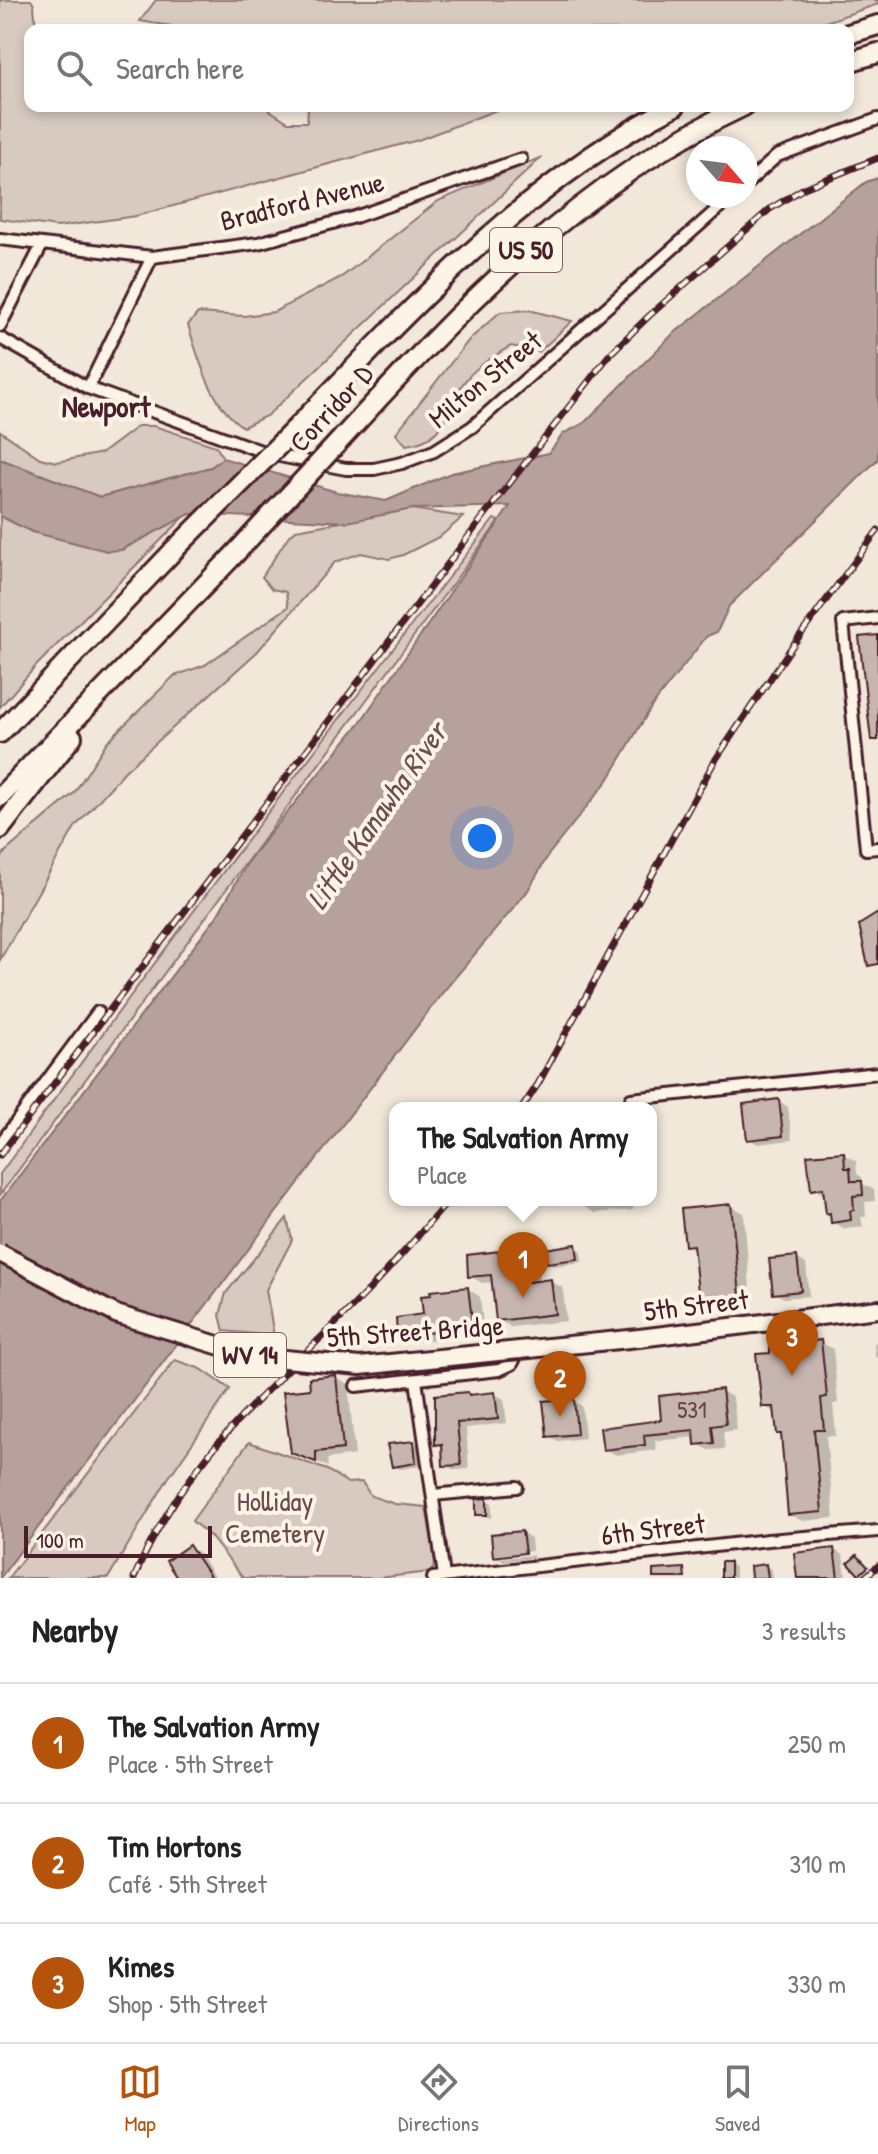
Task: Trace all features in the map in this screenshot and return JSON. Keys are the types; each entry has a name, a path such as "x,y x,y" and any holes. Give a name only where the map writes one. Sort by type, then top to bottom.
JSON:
{"highway":[{"path":"854,32 878,25"},
{"path":"854,60 878,53"},
{"name":"Corridor D","path":"0,731 413,307 506,221 560,177 665,112"},
{"name":"Corridor D","path":"0,797 231,558 466,307 557,223 595,193 680,138 732,112"},
{"path":"0,829 136,655"}],"main road":[{"name":"5th Street Bridge","path":"0,1253 116,1314 253,1356 360,1366 519,1350"},
{"name":"5th Street","path":"519,1350 878,1309"}],"street":[{"path":"758,173 777,156 878,119"},
{"name":"Bradford Avenue","path":"0,239 152,257 258,243 355,217 521,159"},
{"name":"Milton Street","path":"0,338 88,388 269,454 346,469 374,469 434,451 472,427 718,208"},
{"path":"0,326 42,245"},
{"path":"88,388 152,257"},
{"path":"878,618 843,622 866,849 878,848"},
{"path":"0,1144 98,1012"},
{"path":"631,1099 878,1073"},
{"path":"356,1386 499,1370 512,1364 519,1350"},
{"path":"416,1380 433,1495 438,1577"},
{"path":"433,1495 517,1487"},
{"name":"6th Street","path":"438,1577 768,1540 878,1531"}],"green space":[{"path":"0,0 31,0 34,5 36,24 24,24 24,112 272,112 288,122 307,122 308,112 491,112 418,140 136,216 57,227 0,219"},
{"path":"156,0 878,0 878,4 820,24 159,24 140,21"},
{"path":"542,157 268,415 243,427 222,407 208,381 188,325 198,313 244,316 274,312 343,276 438,201"},
{"path":"529,310 572,321 539,352 511,346 484,363 462,385 436,432 429,438 406,445 396,433 469,340 500,312"},
{"path":"138,426 154,426 216,446 223,458 211,467 100,497 0,459 0,431 40,458 57,462 102,453"},
{"path":"412,509 463,517 441,536 403,555 389,559 361,553 335,562 257,652 125,771 75,827 0,960 0,861 5,852 74,793 107,742 174,676 205,665 288,607 286,592 272,589 262,577 288,537 296,530"},
{"path":"186,515 36,666 0,707 0,516 32,532 122,550"},
{"path":"494,519 499,521 0,1195 0,1174 60,1091 368,681"},
{"path":"287,1218 292,1240 266,1290 274,1336 224,1331 220,1315 226,1293"},
{"path":"175,1360 201,1369 230,1389 167,1480 108,1578 8,1578"},
{"name":"Holliday Cemetery","path":"249,1442 327,1470 348,1483 362,1482 371,1496 395,1504 426,1507 436,1565 430,1572 378,1578 243,1578 210,1536 192,1521"}],"water":[{"name":"Little Kanawha River","path":"878,178 878,459 729,606 717,632 707,636 652,706 608,780 549,854 527,892 443,992 0,1578 0,1201 217,916 250,858 359,724 510,506 412,509 347,522 190,514 121,550 107,551 32,532 0,516 0,459 100,497 211,467 223,458 337,492 386,501 451,473 549,453 563,434 584,423 673,334 866,182"}],"building":[{"path":"878,635 878,740 871,740 859,637"},
{"path":"878,913 878,964 868,966 859,925"},
{"path":"779,1099 783,1136 747,1140 743,1104"},
{"path":"844,1152 845,1168 850,1168 851,1181 862,1181 863,1195 853,1196 851,1220 831,1223 830,1213 826,1214 823,1188 811,1190 807,1155"},
{"path":"731,1204 740,1296 699,1301 693,1245 685,1246 681,1209"},
{"path":"576,1244 578,1259 547,1263 545,1249"},
{"path":"525,1248 528,1282 551,1279 555,1314 496,1321 491,1275 468,1277 467,1255"},
{"path":"797,1256 801,1291 773,1294 769,1259"},
{"path":"468,1287 473,1328 397,1336 396,1318 423,1314 421,1296 431,1295 430,1291"},
{"path":"794,1338 795,1344 821,1340 827,1397 821,1398 824,1430 814,1430 822,1512 788,1515 781,1434 777,1434 774,1407 762,1407 756,1354 770,1353 770,1341"},
{"path":"336,1375 343,1449 316,1452 316,1462 291,1453 283,1392 310,1389 309,1378"},
{"path":"722,1389 726,1424 712,1426 714,1443 695,1445 694,1430 644,1435 645,1445 603,1450 600,1428 661,1420 659,1396"},
{"path":"468,1392 469,1395 495,1392 498,1419 457,1423 461,1465 443,1466 442,1444 435,1445 435,1395"},
{"path":"574,1398 577,1434 547,1437 543,1401"},
{"path":"414,1441 416,1463 392,1467 387,1444"},
{"path":"487,1498 487,1515 476,1515 476,1499"},
{"path":"522,1531 525,1553 493,1557 491,1534"},
{"path":"189,1545 211,1578 177,1578 166,1561"},
{"path":"834,1548 838,1578 797,1578 794,1553"},
{"path":"857,1555 868,1567 859,1575 848,1563"},
{"path":"721,1562 730,1562 730,1578 721,1578"},
{"path":"766,1564 768,1578 751,1578 750,1566"},
{"path":"684,1568 685,1578 653,1578 653,1570"}],"railway":[{"path":"0,1155 610,354 770,209 804,188 878,158"},
{"path":"526,1102 714,762 793,645 878,530"},
{"path":"134,1578 155,1534 204,1460 232,1427 382,1276 444,1206"},
{"path":"864,1578 878,1566"}],"place":[{"name":"The Salvation Army","path":"523,1298"},
{"name":"Kimes","path":"792,1376"},
{"name":"Tim Hortons","path":"560,1417"}],"district":[{"name":"Newport","path":"106,407"}]}
